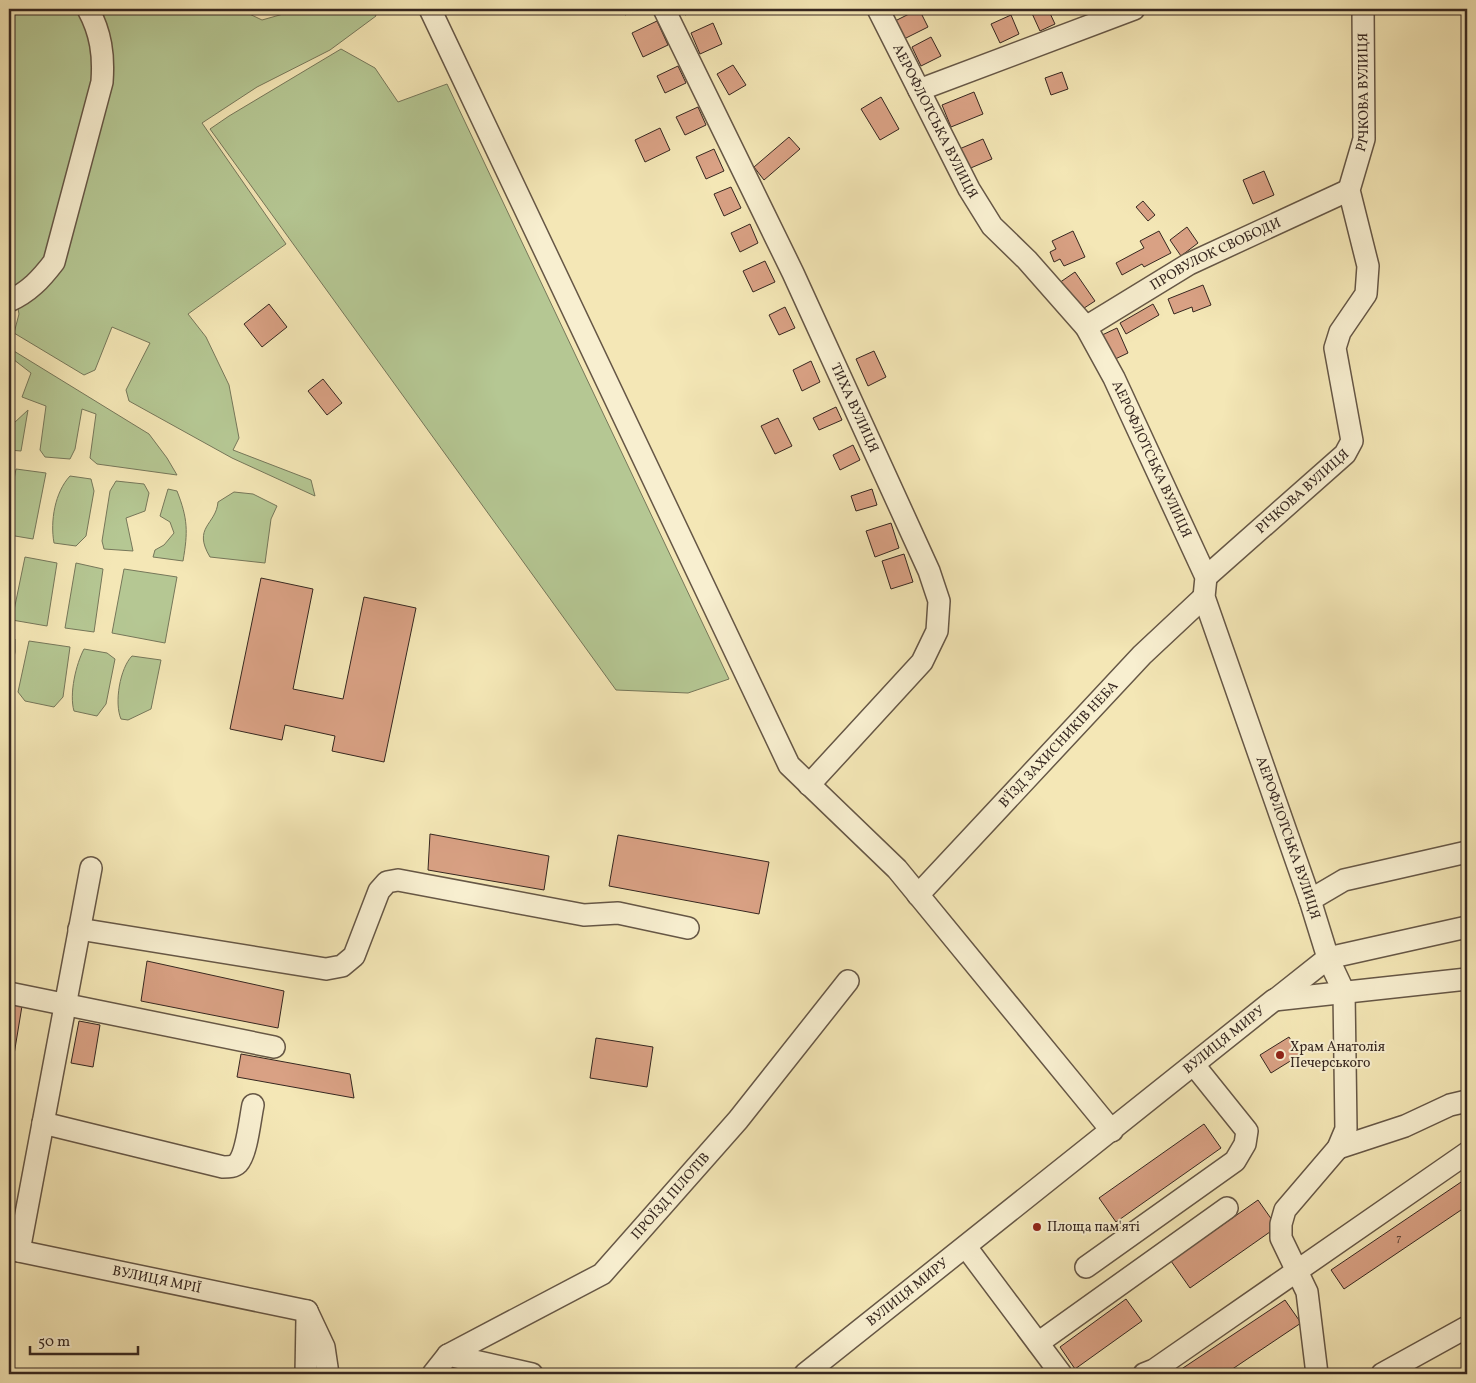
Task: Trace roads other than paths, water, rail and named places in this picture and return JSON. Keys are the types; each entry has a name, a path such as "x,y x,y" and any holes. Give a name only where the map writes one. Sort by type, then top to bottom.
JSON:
{"street":[{"path":"9,301 24,294 42,278 54,262 102,82 104,59 101,38 88,9"},
{"path":"430,9 789,765 896,869 1112,1130"},
{"name":"ТИХА ВУЛИЦЯ","path":"664,9 793,274 929,571 938,601 937,631 922,662 809,785"},
{"name":"АЕРОФЛОТСЬКА ВУЛИЦЯ","path":"878,9 969,189 992,226 1028,260 1086,327 1114,378 1205,587 1328,958 1344,992"},
{"path":"919,90 1134,9"},
{"name":"РІЧКОВА ВУЛИЦЯ","path":"1205,587 1345,454 1352,441 1335,348 1340,332 1366,294 1368,266 1349,190 1364,139 1364,9"},
{"name":"ПРОВУЛОК СВОБОДИ","path":"1086,327 1189,264 1349,190"},
{"name":"В'ЇЗД ЗАХИСНИКІВ НЕБА","path":"918,895 1205,587"},
{"path":"1310,900 1344,880 1467,852"},
{"path":"12,1253 43,1123 90,868"},
{"path":"79,929 326,969 342,966 354,956 379,891 387,882 398,880 584,915 618,913 688,928"},
{"path":"1274,1000 1328,958 1467,926"},
{"name":"ВУЛИЦЯ МИРУ","path":"805,1374 966,1248 1274,1000 1467,979"},
{"name":"ПРОЇЗД ПІЛОТІВ","path":"433,1374 448,1355 602,1274 738,1120 848,981"},
{"path":"1313,1372 1307,1292 1282,1238 1280,1224 1285,1210 1338,1148 1346,1129 1344,992"},
{"path":"9,993 274,1047"},
{"path":"1086,1267 1234,1161 1245,1144 1247,1131 1194,1064"},
{"path":"1338,1148 1405,1126 1450,1104 1467,1102"},
{"path":"43,1123 223,1167 233,1166 239,1162 243,1153 252,1105"},
{"path":"1144,1374 1154,1370 1467,1153"},
{"path":"1038,1343 1227,1208"},
{"path":"966,1248 1061,1374"},
{"name":"ВУЛИЦЯ МРІЇ","path":"12,1253 307,1311"},
{"path":"306,1374 307,1311"},
{"path":"307,1311 324,1347 328,1374"},
{"path":"1382,1374 1467,1327"},
{"path":"448,1355 532,1374"}],"place":[{"name":"Храм Анатолія Печерського","path":"1280,1055"},
{"name":"Площа пам'яті","path":"1037,1227"}]}
